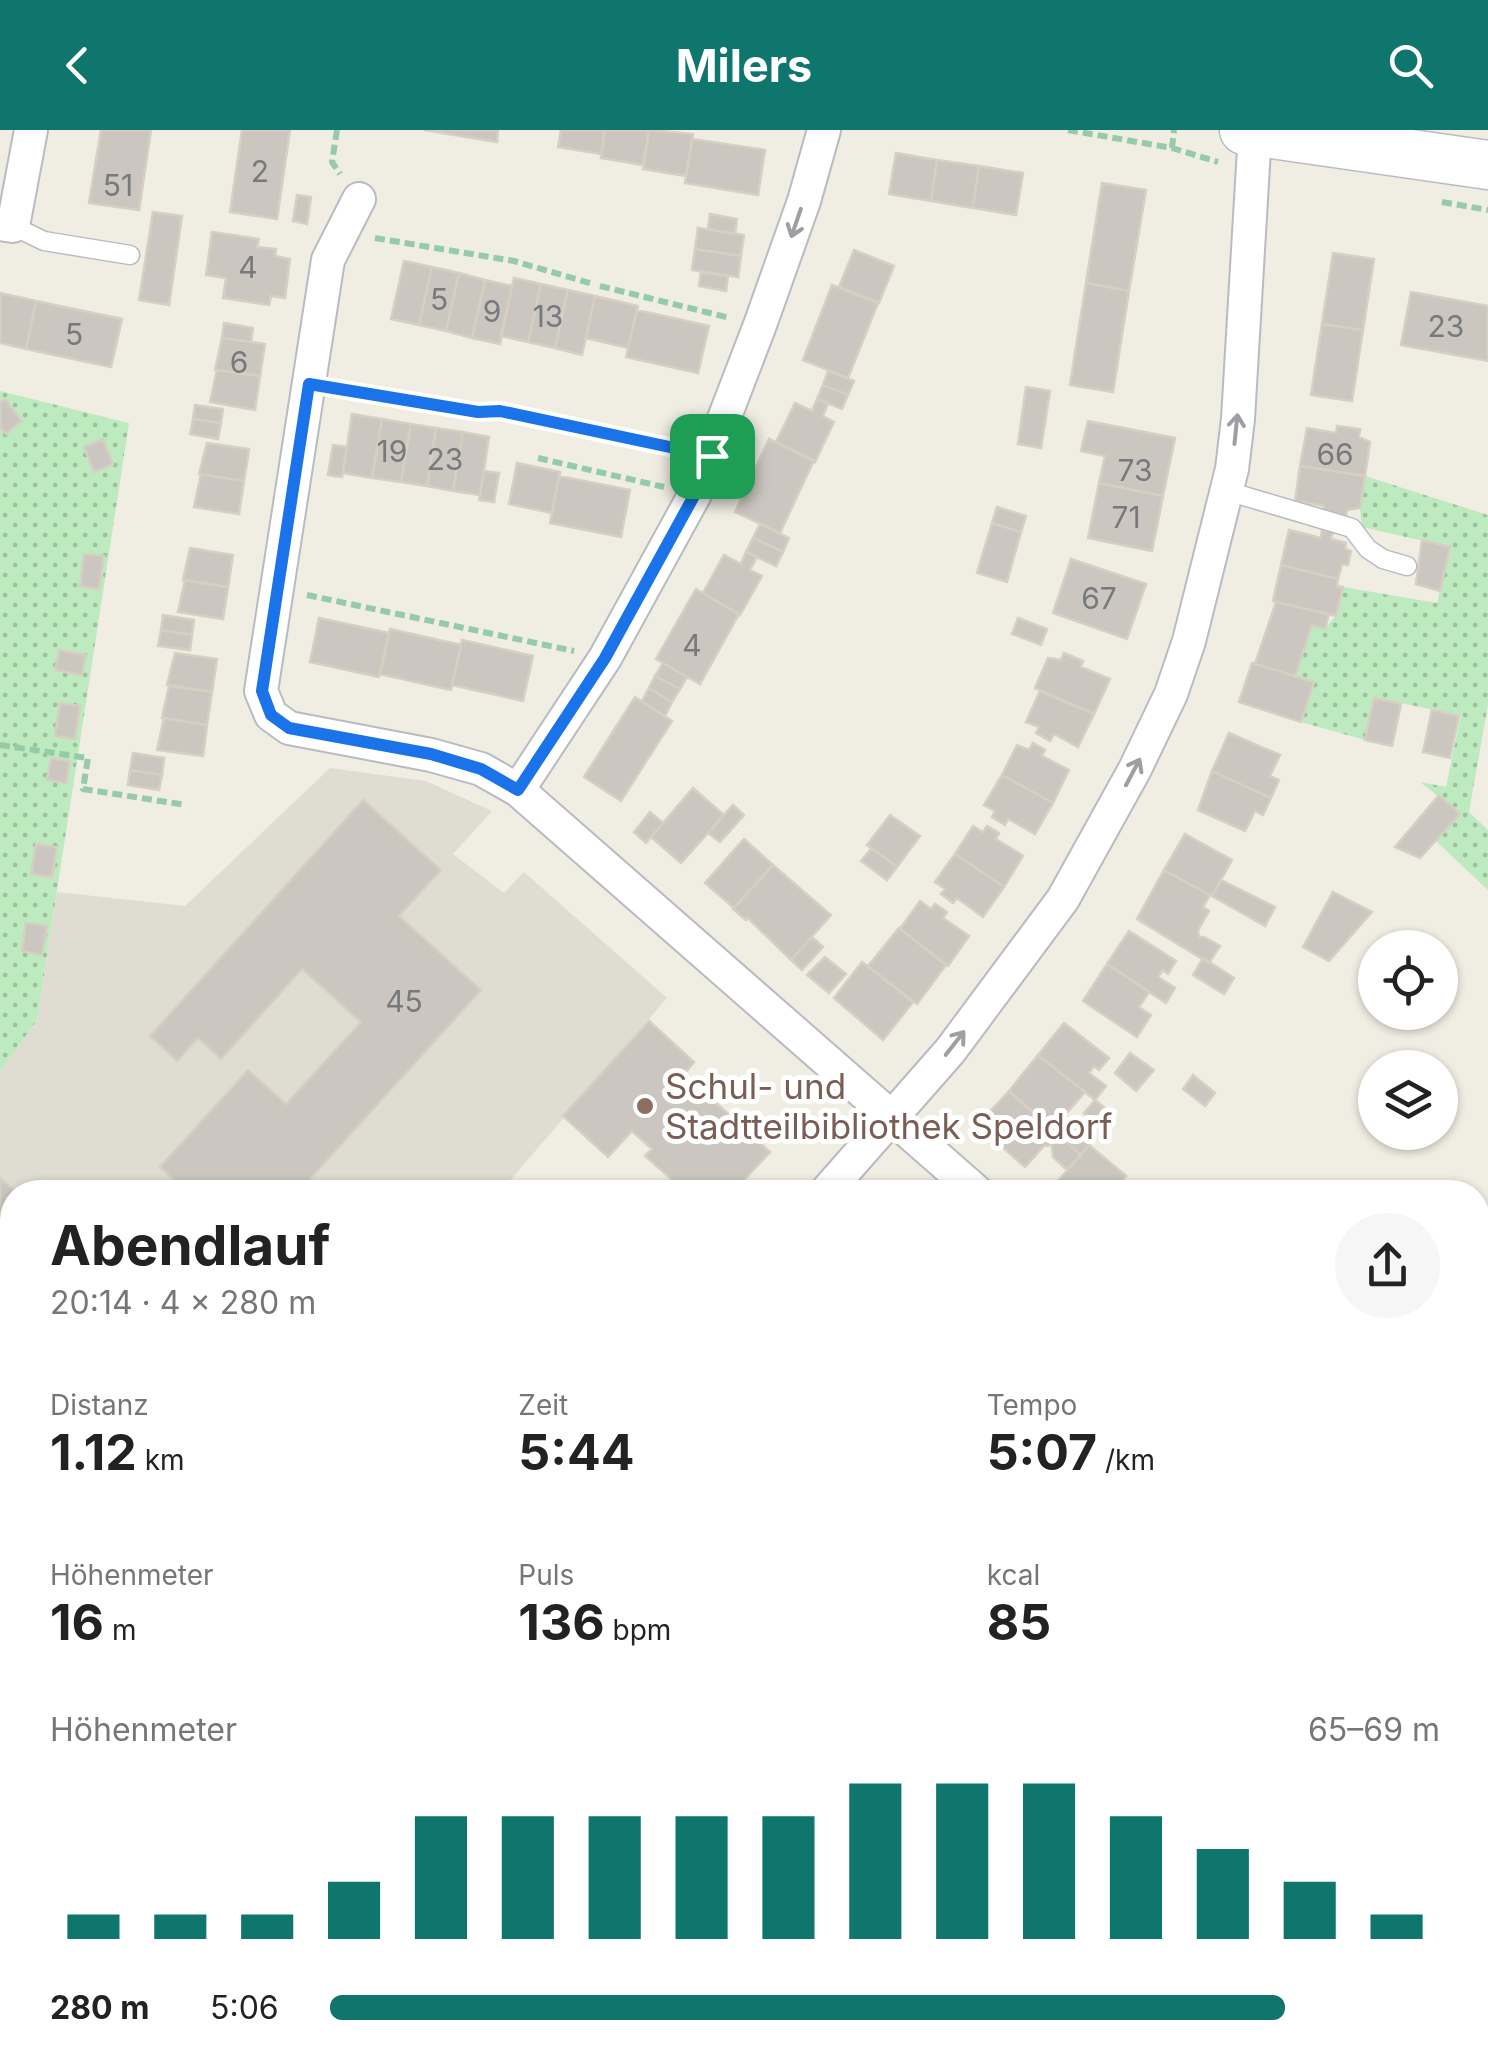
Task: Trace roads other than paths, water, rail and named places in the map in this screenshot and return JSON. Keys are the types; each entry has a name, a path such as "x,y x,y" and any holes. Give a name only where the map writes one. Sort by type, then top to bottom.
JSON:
{"street":[{"path":"7,225 31,130"},
{"path":"518,790 605,658 695,494 760,326 804,201 824,130"},
{"path":"837,1180 950,1051 1063,899 1135,769 1171,694 1189,641 1227,491 1238,419 1251,145 1488,165"},
{"path":"359,199 328,260 262,691 271,715 289,728 431,754 481,769 518,790 963,1180"}],"lane":[{"path":"7,225 44,241 130,255"},
{"path":"1227,491 1352,528 1368,549 1384,560 1407,566"}],"place":[{"name":"Schul- und Stadtteilbibliothek Speldorf","path":"645,1106"}]}
